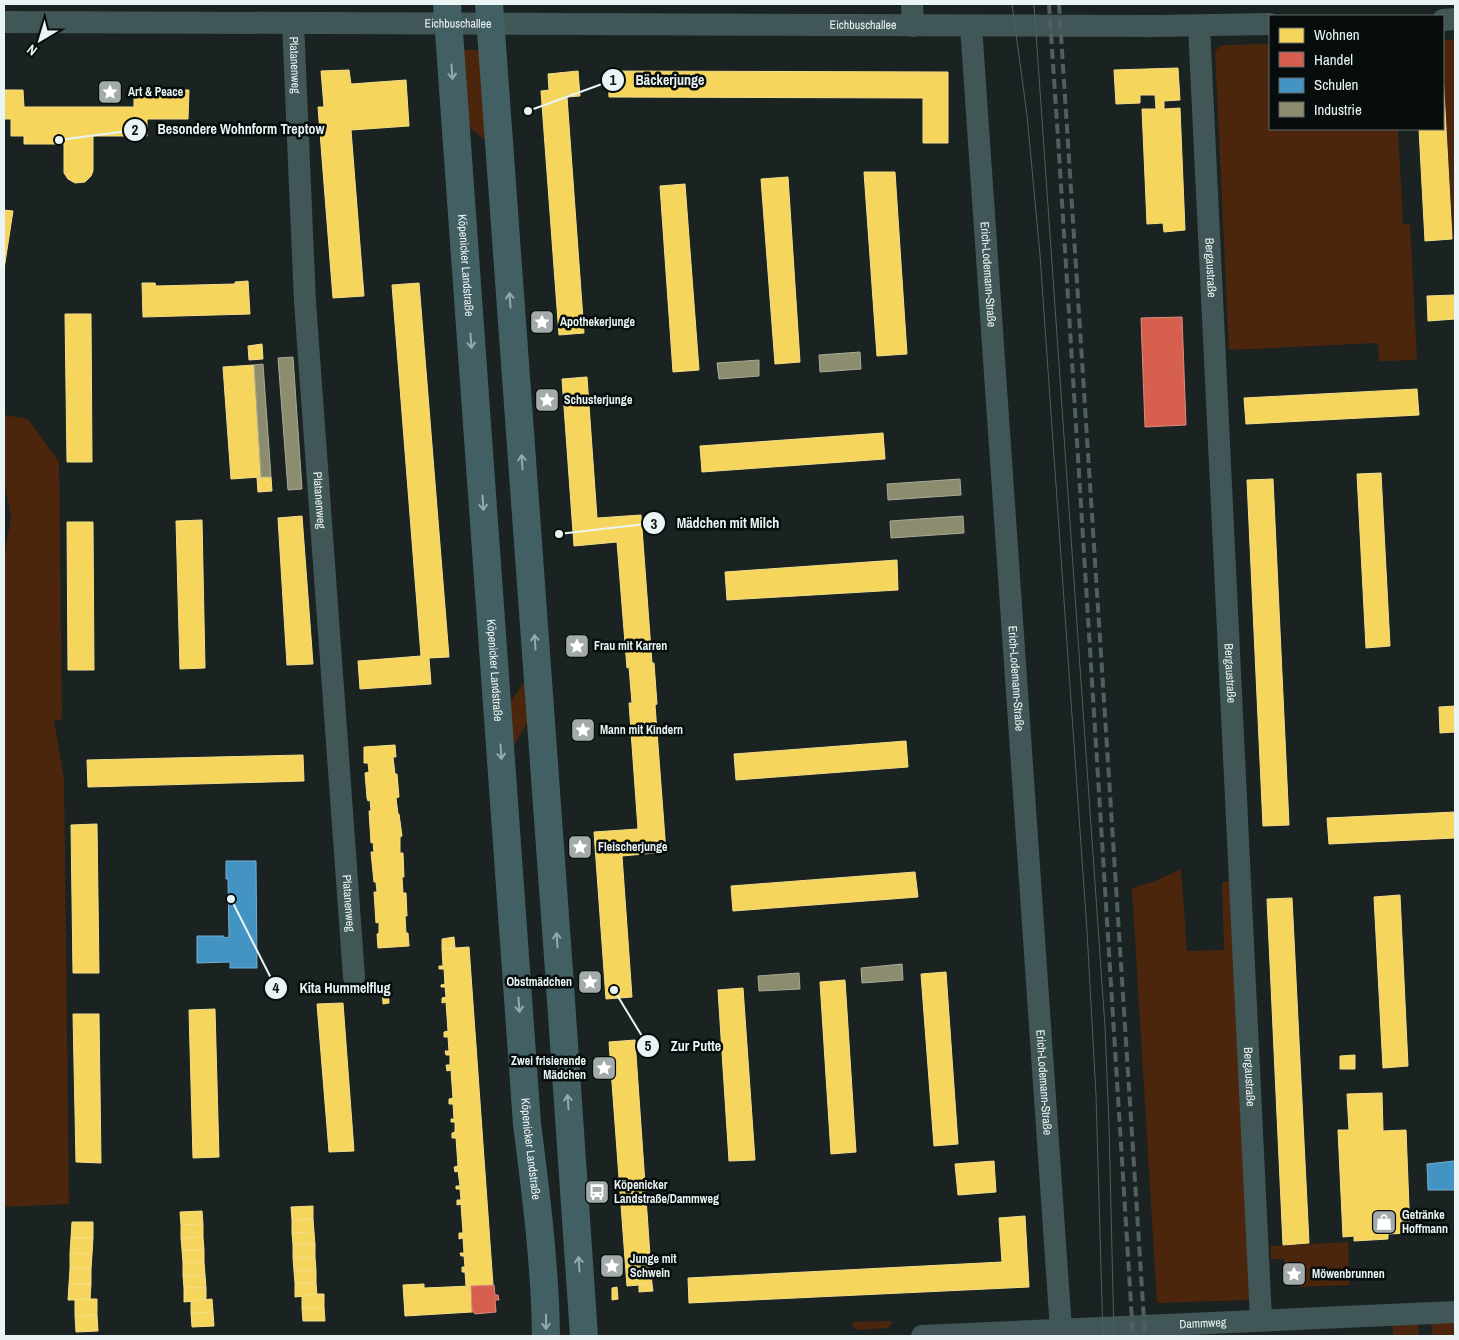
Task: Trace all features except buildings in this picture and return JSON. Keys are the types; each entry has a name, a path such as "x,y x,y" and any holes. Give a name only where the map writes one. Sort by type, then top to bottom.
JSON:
{"main road":[{"name":"Köpenicker Landstraße","path":"448,14 527,1124 539,1221 546,1310 546,1336"},
{"path":"490,14 584,1336"}],"street":[{"name":"Eichbuschallee","path":"4,22 293,23 448,14 490,14 912,15 972,26 1199,26 1269,24"},
{"name":"Platanenweg","path":"293,23 305,302 354,977"},
{"name":"Erich-Lodemann-Straße","path":"972,26 1061,1330"},
{"name":"Bergaustraße","path":"1199,26 1261,1320"},
{"name":"Dammweg","path":"922,1336 1455,1312"}],"shaded area":[{"path":"1444,40 1455,40 1455,239 1452,239 1444,91"},
{"path":"1269,44 1269,130 1398,130 1403,224 1410,224 1417,360 1379,361 1378,343 1229,350 1215,51 1222,45"},
{"path":"460,50 482,50 488,142 466,125"},
{"path":"4,415 28,419 59,462 62,719 54,721 64,778 69,1204 4,1207 4,558 11,517 4,479"},
{"path":"527,678 530,718 513,747 508,705"},
{"path":"1181,869 1187,951 1224,950 1222,882 1231,881 1249,1300 1157,1303 1132,888 1153,882"},
{"path":"1348,1242 1350,1285 1298,1287 1297,1271 1285,1271 1284,1259 1271,1259 1271,1246"},
{"path":"1455,1320 1455,1336 1432,1336 1431,1321"},
{"path":"892,1321 888,1328 857,1330 852,1325 852,1322"},
{"path":"1418,1322 1419,1336 1393,1336 1393,1323"}],"tram line":[{"path":"1012,4 1027,115 1040,255 1087,931 1096,1095 1103,1336"},
{"path":"1034,4 1105,1027 1114,1336"}],"railway":[{"path":"1049,4 1133,1336"},
{"path":"1059,4 1145,1336"}],"place":[{"name":"Art & Peace","path":"110,92"},
{"name":"Bäckerjunge","path":"528,111"},
{"name":"Besondere Wohnform Treptow","path":"59,140"},
{"name":"Apothekerjunge","path":"542,322"},
{"name":"Schusterjunge","path":"547,400"},
{"name":"Mädchen mit Milch","path":"559,534"},
{"name":"Frau mit Karren","path":"577,646"},
{"name":"Mann mit Kindern","path":"583,730"},
{"name":"Fleischerjunge","path":"580,847"},
{"name":"Kita Hummelflug","path":"231,899"},
{"name":"Obstmädchen","path":"590,982"},
{"name":"Zur Putte","path":"614,990"},
{"name":"Zwei frisierende Mädchen","path":"604,1068"},
{"name":"Köpenicker Landstraße/Dammweg","path":"597,1192"},
{"name":"Getränke Hoffmann","path":"1384,1222"},
{"name":"Junge mit Schwein","path":"612,1266"},
{"name":"Möwenbrunnen","path":"1294,1274"}]}
